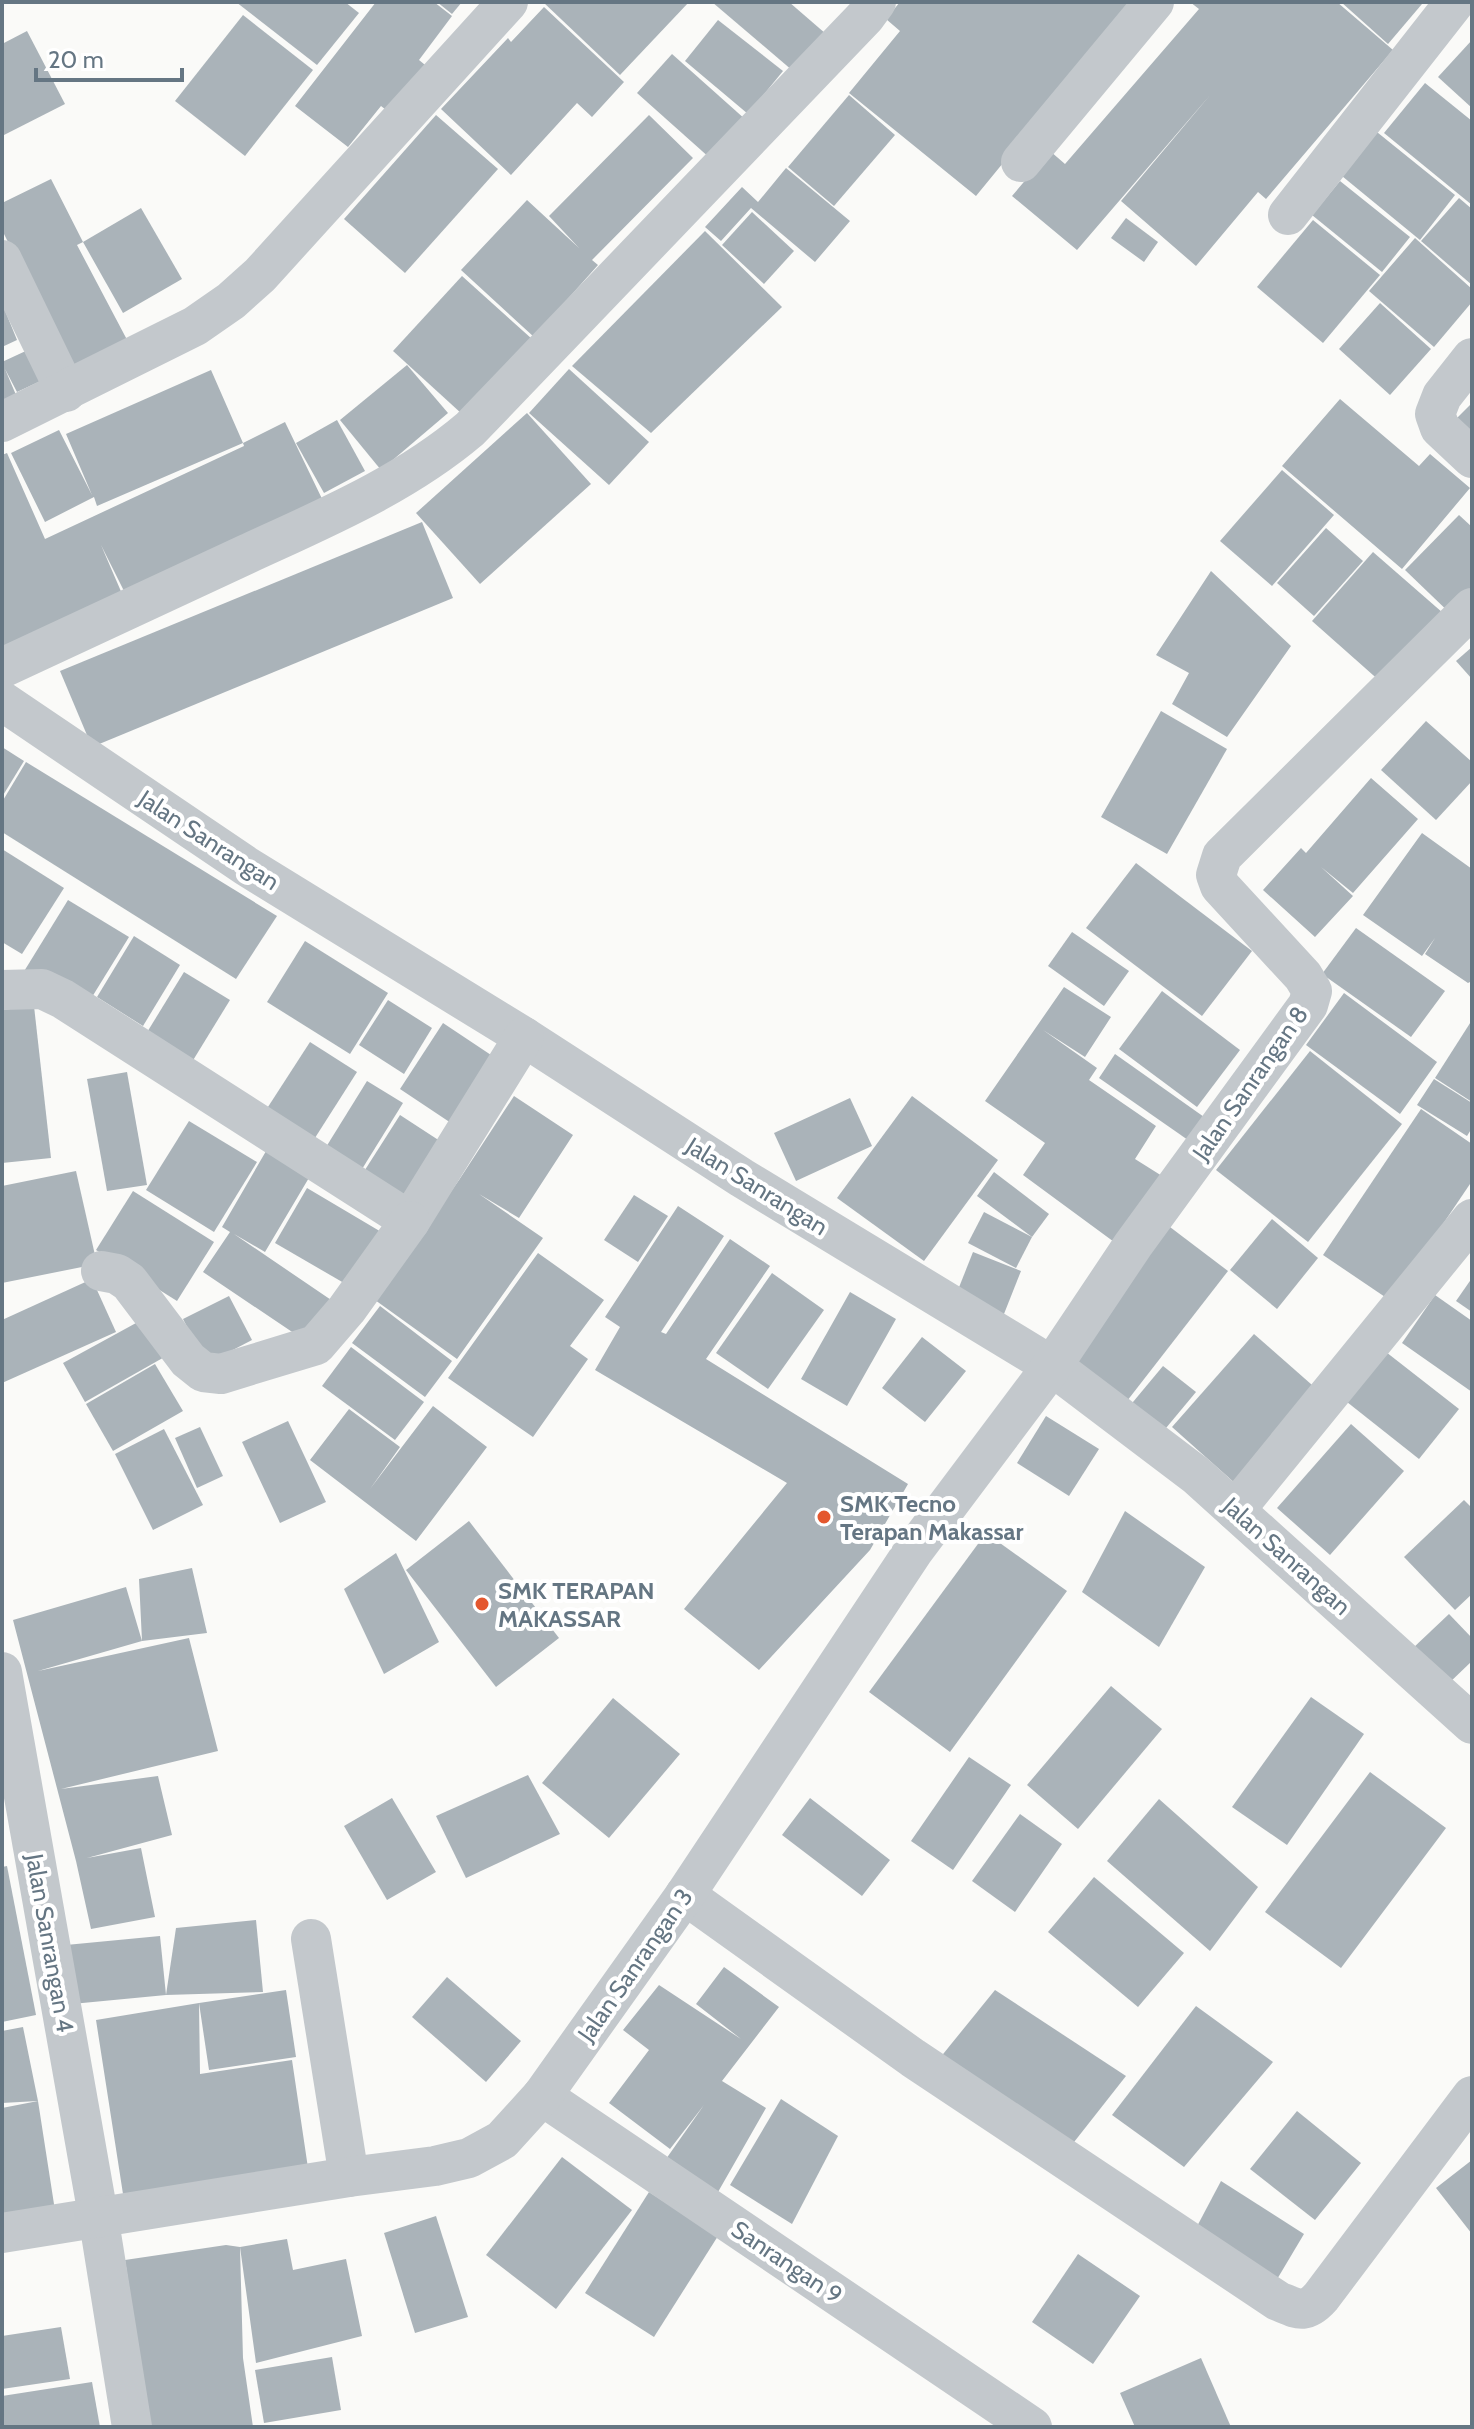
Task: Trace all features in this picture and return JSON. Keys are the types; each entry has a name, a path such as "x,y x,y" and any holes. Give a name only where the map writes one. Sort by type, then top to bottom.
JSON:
{"street":[{"path":"2,422 195,326 231,301 260,275 508,2"},
{"path":"1021,162 1154,2"},
{"path":"1288,215 1455,2"},
{"path":"2,668 335,514 401,480 442,453 470,429 862,7"},
{"path":"2,260 66,392"},
{"path":"1472,358 1442,396 1435,414 1440,428 1472,458"},
{"name":"Jalan Sanrangan 8","path":"1052,1366 1133,1245 1308,1005 1312,991 1303,976 1220,886 1216,875 1222,856 1472,608"},
{"name":"Jalan Sanrangan","path":"2,701 246,866 524,1037 742,1178 1052,1366 1196,1475 1472,1724"},
{"path":"2,990 42,989 63,999 410,1221"},
{"path":"101,1271 117,1274 129,1282 188,1360 203,1372 221,1374 316,1345 347,1309 410,1221 524,1037"},
{"path":"1235,1510 1472,1219"},
{"name":"Jalan Sanrangan 3","path":"2,2233 98,2215 435,2166 469,2158 502,2140 542,2096 685,1895 914,1550 1052,1366"},
{"name":"Jalan Sanrangan 4","path":"2,1672 98,2215 132,2427"},
{"path":"685,1895 913,2058 1278,2301 1299,2310 1312,2307 1321,2297 1472,2096"},
{"path":"311,1939 349,2177"},
{"name":"Sanrangan 9","path":"542,2096 1032,2427"}],"building":[{"path":"236,2 345,2 359,13 317,65"},
{"path":"376,2 434,2 452,16 419,60 430,69 394,116 381,106 348,147 295,106"},
{"path":"437,2 462,2 452,14"},
{"path":"543,2 689,2 620,75"},
{"path":"712,2 789,2 826,34 793,71"},
{"path":"900,2 1135,2 976,196 849,93 900,31 886,19"},
{"path":"1190,2 1337,2 1393,50 1266,199 1258,192 1196,266 1121,201 1211,94 1077,250 1012,196 1050,151 1065,164 1199,9"},
{"path":"1341,2 1420,2 1422,4 1388,44"},
{"path":"544,7 624,82 592,117 577,103 511,175 441,109 508,38 511,42"},
{"path":"243,15 313,70 245,156 175,101"},
{"path":"718,20 783,71 748,114 685,61"},
{"path":"27,31 65,104 2,136 2,44"},
{"path":"1472,40 1472,108 1438,77"},
{"path":"672,54 746,120 711,159 637,93"},
{"path":"1425,83 1472,121 1472,205 1384,133"},
{"path":"849,95 895,135 834,206 788,167"},
{"path":"436,115 498,169 405,273 344,219"},
{"path":"649,115 693,158 592,260 598,265 534,337 461,270 527,200 579,248 549,216"},
{"path":"1367,124 1455,195 1420,240 1331,167"},
{"path":"786,168 850,221 815,262 751,208 721,241 705,227 742,187 758,202"},
{"path":"51,179 83,242 77,245 134,353 71,386 2,230 2,203"},
{"path":"1340,181 1410,237 1382,272 1312,215"},
{"path":"1459,198 1472,209 1472,285 1421,241"},
{"path":"141,208 182,279 123,313 83,242"},
{"path":"752,212 794,251 764,284 722,245"},
{"path":"1126,218 1158,242 1144,262 1111,238"},
{"path":"1313,220 1380,275 1323,343 1257,287"},
{"path":"705,231 782,307 651,433 572,366"},
{"path":"1415,238 1472,289 1472,302 1434,347 1369,291"},
{"path":"462,276 532,339 462,414 393,351"},
{"path":"2,303 17,340 2,347"},
{"path":"1380,303 1431,349 1390,395 1339,349"},
{"path":"30,349 45,379 17,392 5,369 19,402 2,409 2,362"},
{"path":"407,365 448,413 381,470 340,420"},
{"path":"569,369 649,442 609,485 529,413"},
{"path":"211,370 243,443 97,506 94,497 45,522 11,453 59,430 92,495 66,434"},
{"path":"1340,399 1419,466 1430,454 1470,488 1402,569 1282,466"},
{"path":"1472,403 1472,450 1448,427"},
{"path":"527,413 591,484 480,584 416,513"},
{"path":"337,420 365,471 324,493 296,443"},
{"path":"285,422 325,505 128,599 101,545 126,603 2,656 2,455 7,453 45,539 244,446 243,443"},
{"path":"1282,470 1334,515 1272,586 1220,541"},
{"path":"1459,515 1472,527 1472,603 1456,619 1405,570"},
{"path":"422,522 453,598 92,747 60,671"},
{"path":"1326,528 1363,561 1314,616 1277,583"},
{"path":"1373,552 1443,613 1382,683 1312,621"},
{"path":"1211,571 1291,646 1227,737 1172,704 1189,673 1156,655"},
{"path":"1472,647 1472,679 1456,661"},
{"path":"1161,711 1227,749 1167,854 1101,817"},
{"path":"1426,721 1472,762 1472,781 1436,820 1381,770"},
{"path":"2,747 24,761 2,797"},
{"path":"26,762 277,916 236,979 2,832 2,802"},
{"path":"1371,778 1418,819 1353,893 1321,867 1353,896 1315,937 1263,890 1301,848 1306,853"},
{"path":"1422,833 1472,869 1472,981 1468,983 1425,954 1435,938 1422,956 1363,915"},
{"path":"2,849 64,888 22,954 2,942"},
{"path":"1136,863 1252,951 1202,1016 1086,928"},
{"path":"68,900 129,937 84,1010 23,973"},
{"path":"1356,928 1445,991 1411,1037 1322,974"},
{"path":"1072,932 1129,971 1104,1006 1048,966"},
{"path":"134,936 180,965 143,1026 97,997"},
{"path":"305,941 388,993 350,1054 267,1002"},
{"path":"184,972 230,1000 184,1075 138,1047"},
{"path":"1064,987 1111,1017 1085,1057 1043,1030 1097,1068 1089,1080 1156,1126 1135,1159 1170,1181 1125,1250 1023,1175 1045,1143 985,1101"},
{"path":"1162,991 1240,1050 1197,1107 1119,1049"},
{"path":"1344,993 1437,1062 1400,1114 1306,1045"},
{"path":"388,1000 432,1028 404,1074 359,1045"},
{"path":"34,1006 51,1158 2,1163 2,1010"},
{"path":"1472,1020 1472,1102 1435,1078"},
{"path":"443,1023 500,1061 457,1127 400,1089"},
{"path":"310,1042 357,1072 313,1141 266,1110"},
{"path":"1310,1051 1402,1124 1308,1242 1216,1170"},
{"path":"1115,1054 1214,1124 1198,1147 1099,1078"},
{"path":"127,1072 147,1185 107,1191 87,1079"},
{"path":"1434,1079 1472,1103 1472,1128 1467,1136 1417,1105"},
{"path":"367,1081 403,1103 354,1182 318,1160"},
{"path":"514,1096 573,1135 519,1218 479,1194 543,1238 457,1359 375,1300"},
{"path":"912,1096 998,1160 924,1261 837,1198"},
{"path":"850,1098 872,1146 796,1181 774,1133"},
{"path":"1421,1109 1472,1144 1472,1181 1391,1301 1323,1255"},
{"path":"400,1115 443,1143 398,1210 356,1184"},
{"path":"189,1121 257,1162 214,1232 146,1190"},
{"path":"269,1146 313,1171 265,1252 234,1234 340,1306 313,1346 203,1272 230,1232 222,1227"},
{"path":"76,1171 97,1264 2,1283 2,1186"},
{"path":"994,1172 1049,1214 1032,1237 977,1196"},
{"path":"307,1188 388,1236 356,1290 275,1243"},
{"path":"133,1191 214,1242 177,1301 96,1250"},
{"path":"634,1195 668,1216 638,1262 604,1240"},
{"name":"SMK Tecno Terapan Makassar","path":"678,1206 724,1236 661,1332 666,1334 730,1239 770,1266 706,1359 908,1484 870,1550 759,1670 684,1609 787,1483 595,1370 620,1327 605,1317"},
{"path":"984,1212 1032,1237 1016,1268 968,1243"},
{"path":"1272,1219 1318,1258 1277,1309 1230,1270"},
{"path":"1166,1224 1228,1271 1127,1401 1066,1354"},
{"path":"973,1252 1021,1271 1000,1324 952,1305"},
{"path":"538,1253 604,1300 570,1346 588,1359 533,1437 448,1378"},
{"path":"772,1273 824,1310 768,1389 716,1353"},
{"path":"1472,1278 1472,1312 1456,1301"},
{"path":"92,1279 116,1332 2,1383 2,1320"},
{"path":"850,1292 896,1319 847,1406 801,1379"},
{"path":"1435,1295 1472,1321 1472,1392 1402,1343"},
{"path":"229,1296 252,1340 206,1364 183,1319"},
{"path":"380,1306 452,1361 425,1397 352,1343"},
{"path":"147,1317 168,1355 85,1402 63,1363"},
{"path":"1254,1334 1320,1392 1237,1485 1172,1427"},
{"path":"922,1337 966,1371 925,1422 882,1388"},
{"path":"351,1347 424,1402 395,1440 322,1386"},
{"path":"1386,1352 1459,1409 1419,1459 1347,1402"},
{"path":"155,1364 183,1411 113,1451 86,1404"},
{"path":"1163,1366 1196,1392 1161,1434 1128,1408"},
{"path":"433,1406 487,1447 416,1541 310,1460 349,1409 400,1447 370,1489"},
{"path":"1046,1416 1099,1449 1069,1496 1017,1463"},
{"path":"288,1421 326,1502 280,1523 242,1442"},
{"path":"1351,1424 1404,1471 1330,1555 1277,1508"},
{"path":"200,1427 223,1476 197,1488 175,1438"},
{"path":"164,1429 203,1505 153,1530 115,1454"},
{"path":"1464,1500 1472,1508 1472,1594 1455,1610 1404,1557"},
{"path":"1125,1511 1205,1567 1159,1647 1082,1592"},
{"name":"SMK TERAPAN MAKASSAR","path":"469,1521 559,1638 496,1687 406,1570"},
{"path":"986,1533 1067,1591 950,1752 869,1692"},
{"path":"396,1553 439,1642 384,1674 344,1589"},
{"path":"192,1568 207,1633 142,1641 139,1579"},
{"path":"126,1587 142,1641 38,1671 189,1638 218,1751 61,1789 158,1776 172,1835 87,1858 141,1848 155,1917 91,1929 13,1620"},
{"path":"1449,1614 1472,1638 1472,1661 1447,1685 1412,1649"},
{"path":"1111,1686 1162,1729 1078,1829 1027,1785"},
{"path":"1311,1697 1364,1734 1287,1845 1232,1807"},
{"name":"SMK TERAPAN MAKASSAR","path":"613,1698 680,1754 609,1838 542,1783"},
{"path":"969,1757 1011,1785 953,1870 911,1841"},
{"path":"1370,1772 1446,1828 1341,1968 1265,1912"},
{"path":"528,1775 560,1834 466,1878 436,1816"},
{"path":"392,1798 436,1872 387,1900 344,1826"},
{"path":"810,1798 890,1860 862,1896 782,1835"},
{"path":"1159,1799 1258,1887 1210,1951 1107,1861"},
{"path":"1020,1814 1062,1844 1015,1912 972,1881"},
{"path":"7,1866 36,2015 2,2022 2,1867"},
{"path":"1094,1877 1184,1953 1138,2007 1048,1932"},
{"path":"256,1920 263,1992 166,1995 176,1928"},
{"path":"160,1936 166,1995 72,2004 66,1945"},
{"path":"724,1967 779,2007 722,2081 766,2108 718,2192 666,2159 704,2105 670,2149 609,2103 649,2050 623,2030 659,1985 741,2039 696,2004"},
{"path":"447,1977 521,2041 486,2082 412,2017"},
{"path":"286,1990 296,2057 209,2070 199,2003"},
{"path":"995,1990 1126,2076 1067,2151 935,2064"},
{"path":"199,2003 200,2074 292,2060 308,2168 123,2194 96,2020"},
{"path":"1196,2006 1273,2062 1184,2167 1112,2115"},
{"path":"23,2027 38,2101 2,2103 2,2031"},
{"path":"781,2099 838,2136 792,2224 730,2185"},
{"path":"38,2101 56,2217 2,2226 2,2108"},
{"path":"1297,2111 1361,2163 1315,2220 1250,2169"},
{"path":"562,2157 632,2210 556,2309 486,2255"},
{"path":"1472,2160 1472,2234 1436,2188"},
{"path":"1221,2181 1304,2234 1273,2286 1194,2232"},
{"path":"649,2192 718,2236 654,2337 585,2293"},
{"path":"436,2216 468,2317 415,2333 384,2233"},
{"path":"287,2239 293,2270 346,2259 362,2336 256,2363 240,2247"},
{"path":"226,2245 240,2247 243,2358 253,2427 150,2427 125,2260"},
{"path":"1078,2254 1140,2296 1093,2364 1032,2322"},
{"path":"61,2327 70,2379 2,2389 2,2336"},
{"path":"332,2357 341,2410 264,2423 255,2370"},
{"path":"1201,2358 1231,2427 1135,2427 1120,2393"},
{"path":"92,2382 100,2427 2,2427 2,2396"}],"place":[{"name":"SMK Tecno Terapan Makassar","path":"824,1517"},
{"name":"SMK TERAPAN MAKASSAR","path":"482,1604"}]}
